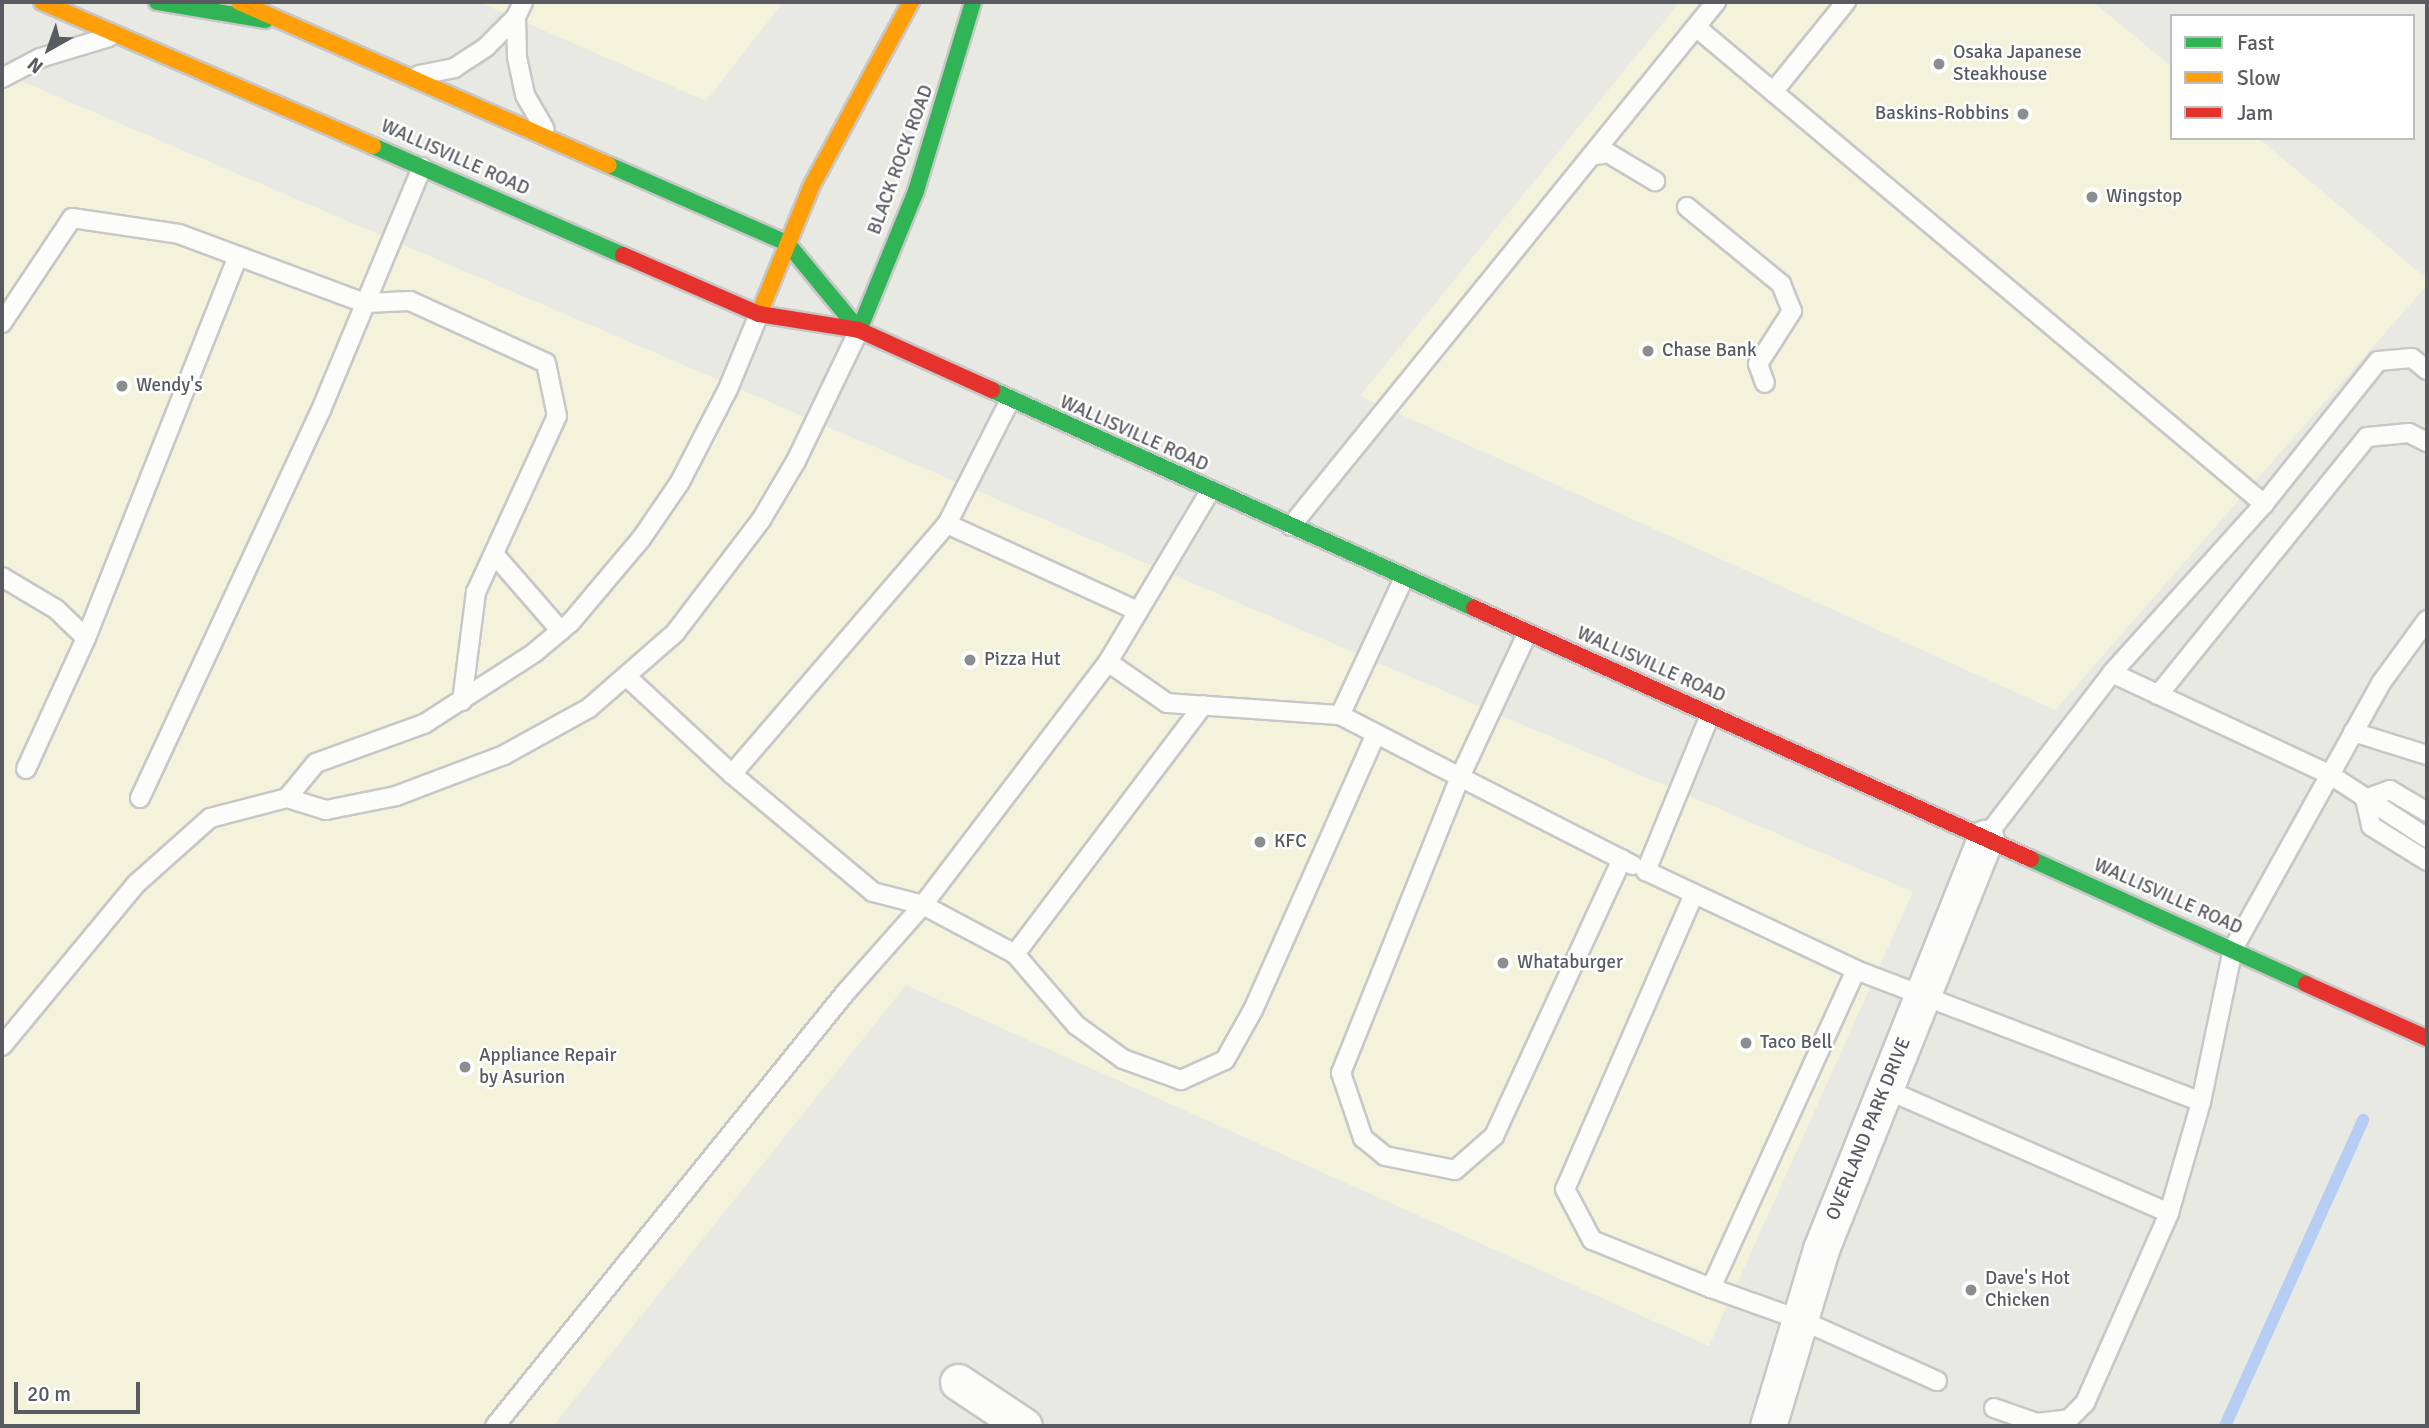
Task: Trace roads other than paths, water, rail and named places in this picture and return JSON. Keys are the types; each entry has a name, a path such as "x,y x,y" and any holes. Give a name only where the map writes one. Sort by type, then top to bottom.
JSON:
{"main road":[{"name":"WALLISVILLE ROAD","path":"42,2 760,314 859,330 1404,579 2427,1038"},
{"path":"157,2 288,24"},
{"name":"WALLISVILLE ROAD","path":"239,2 787,243 859,330"},
{"path":"760,314 812,185 911,2"},
{"name":"BLACK ROCK ROAD","path":"859,330 916,191 973,2"}],"street":[{"name":"OVERLAND PARK DRIVE","path":"1768,1426 1821,1249 1985,838"},
{"path":"958,1382 1024,1426"}],"lane":[{"path":"1290,527 1716,2"},
{"path":"1773,92 1846,2"},
{"path":"411,77 454,68 486,47 520,9"},
{"path":"520,9 517,57 525,95 551,139"},
{"path":"1696,27 2264,504"},
{"path":"2,78 40,58 120,34"},
{"path":"1591,156 1608,153 1655,181"},
{"path":"140,798 321,410 422,167"},
{"path":"1687,207 1781,284 1793,311 1758,364 1765,383"},
{"path":"2,323 72,218 179,234 365,303 410,300 546,363 557,416 476,592 462,701"},
{"path":"26,769 86,638 238,256"},
{"path":"287,798 316,763 424,724 462,701 561,631 611,577 680,482 728,389 760,314"},
{"path":"2,1046 136,884 173,847 210,818 287,798 326,810 444,781 560,725 589,708 675,633 761,520 796,461 859,330"},
{"path":"1985,838 2112,673 2264,504 2378,361 2412,358 2427,370"},
{"path":"732,774 947,524 1010,400"},
{"path":"2158,695 2367,437 2409,433 2427,442"},
{"path":"495,1426 846,992 923,905 1108,662 1210,491"},
{"path":"947,524 1138,611"},
{"path":"494,554 561,631"},
{"path":"2,577 56,608 86,638"},
{"path":"1340,716 1404,579"},
{"path":"1994,1408 2038,1423 2069,1419 2085,1403 2169,1213 2201,1102 2214,1021 2233,949 2381,683 2427,620"},
{"path":"1527,634 1460,777 1342,1073 1363,1138 1385,1156 1455,1170 1494,1136 1622,859"},
{"path":"1108,662 1167,703 1340,716 1646,871 1856,970 1923,993 2201,1102"},
{"path":"2112,673 2329,774 2427,838"},
{"path":"626,676 732,774 873,892 923,905 1015,954 1076,1025 1123,1059 1181,1080 1225,1060 1253,1010 1376,734"},
{"path":"1015,954 1203,705"},
{"path":"1646,871 1710,715"},
{"path":"2353,732 2427,755"},
{"path":"2365,799 2390,790 2427,812"},
{"path":"2365,799 2371,825 2427,860"},
{"path":"1694,894 1565,1189 1592,1240 1711,1288 1801,1320 1937,1381"},
{"path":"1711,1288 1856,970"},
{"path":"1885,1089 2169,1213"}],"waterway":[{"path":"2225,1426 2363,1120"}],"place":[{"name":"Osaka Japanese Steakhouse","path":"1939,64"},
{"name":"Baskins-Robbins","path":"2023,114"},
{"name":"Wingstop","path":"2092,197"},
{"name":"Chase Bank","path":"1648,351"},
{"name":"Wendy's","path":"122,386"},
{"name":"Pizza Hut","path":"970,660"},
{"name":"KFC","path":"1260,842"},
{"name":"Whataburger","path":"1503,963"},
{"name":"Taco Bell","path":"1746,1043"},
{"name":"Appliance Repair by Asurion","path":"465,1067"},
{"name":"Dave's Hot Chicken","path":"1971,1290"}]}
